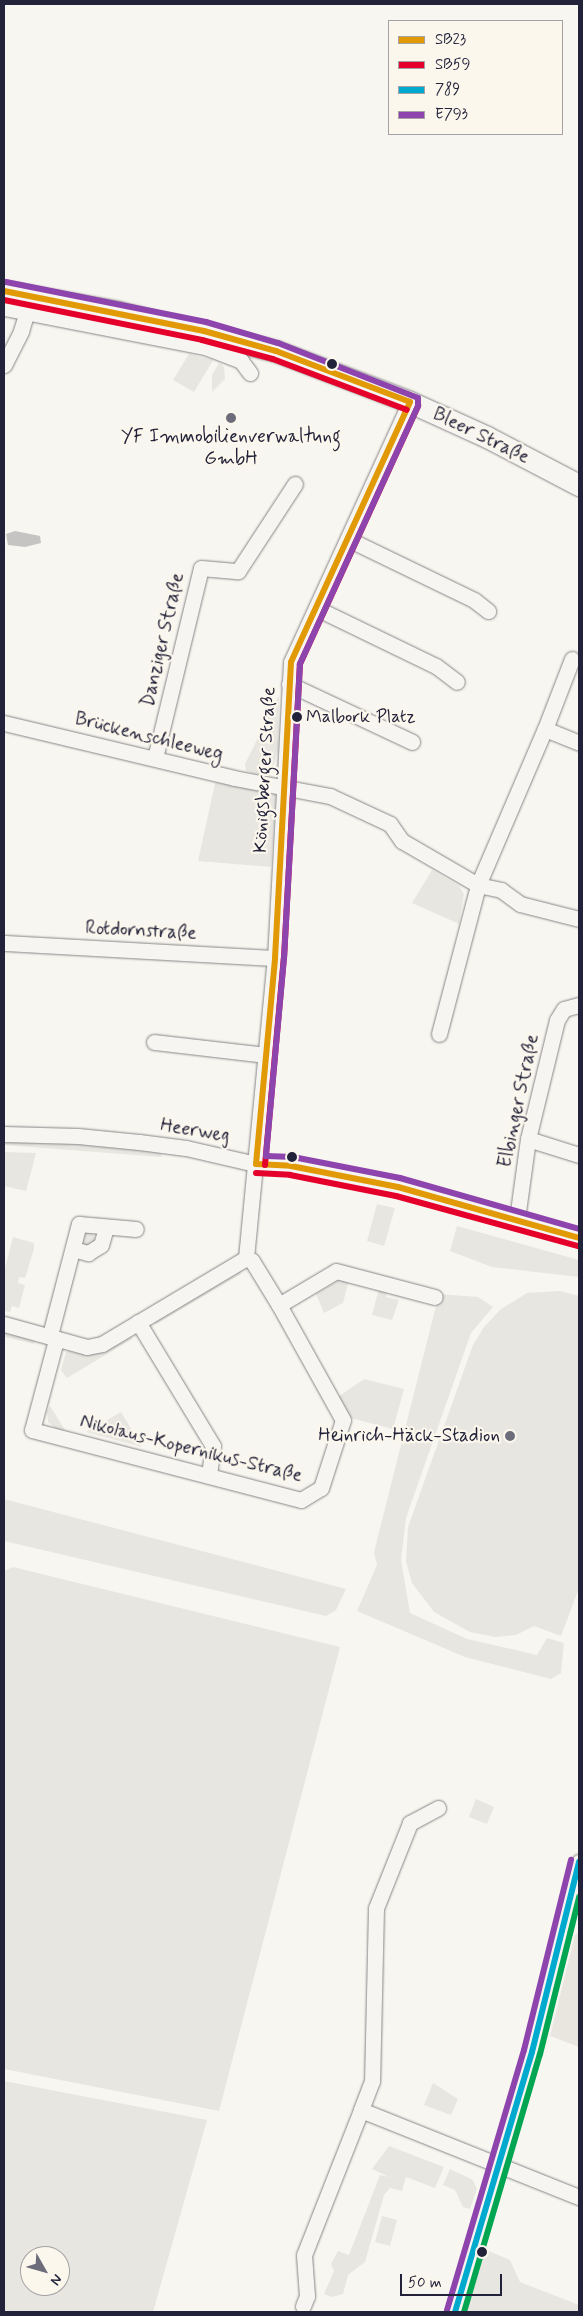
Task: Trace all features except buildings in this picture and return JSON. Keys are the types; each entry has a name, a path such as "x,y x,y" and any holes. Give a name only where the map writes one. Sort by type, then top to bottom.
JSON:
{"street":[{"name":"Bleer Straße","path":"4,291 30,304 206,347 241,361 250,373"},
{"name":"Bleer Straße","path":"4,308 30,304 185,327 276,351 410,402 487,437 579,485"},
{"path":"4,364 30,304"},
{"name":"Königsberger Straße","path":"246,1258 275,958 287,786 291,662 410,402"},
{"name":"Danziger Straße","path":"155,758 201,568 238,571 295,484"},
{"path":"348,539 474,600 488,612"},
{"path":"316,608 436,666 457,682"},
{"path":"439,1034 478,885 546,729 572,659"},
{"path":"289,684 412,742"},
{"name":"Brückenschleeweg","path":"4,723 234,778 287,786 330,796 390,824 402,841 478,885 501,890 520,904 579,918"},
{"path":"546,729 579,743"},
{"name":"Rotdornstraße","path":"4,943 275,958"},
{"name":"Elbinger Straße","path":"517,1219 528,1139 557,1020 564,1009 579,1005"},
{"path":"154,1042 266,1056"},
{"name":"Heerweg","path":"4,1134 78,1136 139,1142 186,1148 256,1164 291,1166 398,1187 579,1238"},
{"path":"528,1139 579,1155"},
{"path":"53,1338 79,1224 136,1229"},
{"path":"73,1249 88,1253 101,1245 106,1227"},
{"path":"4,1324 87,1347 102,1344 246,1258"},
{"name":"Nikolaus-Kopernikus-Straße","path":"53,1338 32,1430 301,1500 321,1488 343,1420 252,1261 246,1258"},
{"path":"278,1305 336,1272 435,1297"},
{"path":"138,1322 213,1446 214,1457 209,1476"},
{"path":"303,2306 307,2296 304,2255 372,2081 376,1908 410,1823 438,1808"},
{"path":"455,2312 499,2166 579,1862"},
{"path":"361,2110 579,2198"}],"shaded area":[{"path":"189,354 213,360 194,392 173,380"},
{"path":"219,363 224,367 225,379 212,392 212,375"},
{"path":"15,531 40,536 41,543 25,547 8,545 6,534"},
{"path":"279,695 278,750 274,765 261,776 246,771 245,764"},
{"path":"216,779 276,794 271,867 198,861"},
{"path":"432,870 459,886 464,894 459,924 412,903"},
{"path":"4,1139 116,1145 163,1150 161,1157 4,1145"},
{"path":"4,1152 36,1153 26,1191 4,1186"},
{"path":"377,1204 395,1208 384,1246 367,1241"},
{"path":"457,1226 579,1260 579,1277 492,1267 450,1251"},
{"path":"91,1230 95,1240 87,1246 80,1243 80,1232"},
{"path":"13,1237 34,1243 34,1249 25,1278 19,1277 18,1283 25,1285 19,1308 12,1306 10,1312 4,1311 4,1272"},
{"path":"238,1268 241,1274 156,1324 152,1319"},
{"path":"342,1278 349,1280 343,1303 324,1313 316,1294"},
{"path":"379,1288 387,1291 386,1297 399,1300 392,1320 372,1315"},
{"name":"Heinrich-Häck-Stadion","path":"560,1291 579,1296 579,1588 561,1636 534,1626 516,1635 495,1637 470,1632 434,1612 412,1583 406,1561 408,1527 473,1345 484,1327 501,1309 527,1293"},
{"path":"439,1294 478,1297 493,1307 471,1333 406,1518 401,1560 410,1613 467,1639 537,1655 547,1638 564,1643 561,1673 551,1679 465,1657 357,1611 377,1565 374,1552"},
{"path":"4,1327 36,1336 34,1344 5,1337 4,1341"},
{"path":"128,1333 132,1339 67,1378 61,1370 66,1352"},
{"path":"364,1379 404,1389 393,1429 343,1416 335,1399"},
{"path":"50,1406 65,1430 61,1433 48,1422 47,1411"},
{"path":"121,1412 142,1447 86,1432"},
{"path":"4,1499 346,1589 336,1610 326,1616 4,1541"},
{"path":"13,1567 340,1647 219,2111 4,2069 4,1571"},
{"path":"476,1799 494,1807 487,1824 469,1817"},
{"path":"579,1932 579,2047 550,2036 575,1935"},
{"path":"4,2081 207,2120 153,2312 4,2312"},
{"path":"433,2083 458,2099 451,2115 424,2105"},
{"path":"389,2146 444,2167 435,2188 406,2177 402,2191 390,2188 384,2195 365,2262 348,2275 343,2294 332,2297 324,2294 334,2271 331,2264 338,2251 349,2255 380,2175 389,2177 372,2169"},
{"path":"450,2169 473,2180 477,2189 470,2209 463,2207 455,2190 443,2185"},
{"path":"382,2216 397,2220 390,2246 375,2242"},
{"path":"484,2249 510,2260 520,2282 579,2305 579,2312 466,2312"}],"transit line":[{"name":"E793","path":"6,282 206,322 278,343 418,398 418,406 300,664 284,958 266,1156 293,1157 400,1178 579,1229"},
{"name":"SB23","path":"4,291 204,331 276,351 410,402"},
{"name":"SB59","path":"4,300 202,340 273,359 407,410"},
{"name":"SB23","path":"256,1164 275,958 291,662 410,402"},
{"name":"SB59","path":"265,1165 284,958 300,664 418,406"},
{"name":"SB23","path":"256,1164 291,1166 398,1187 579,1238"},
{"name":"SB59","path":"256,1173 290,1175 396,1196 577,1246"},
{"name":"E793","path":"447,2310 524,2050 571,1860"},
{"name":"789","path":"455,2312 532,2052 579,1862"},
{"path":"464,2312 540,2054 579,1897"}],"place":[{"name":"YF Immobilienverwaltung GmbH","path":"231,418"},
{"name":"Malbork Platz","path":"297,717"},
{"name":"Heinrich-Häck-Stadion","path":"510,1436"}]}
